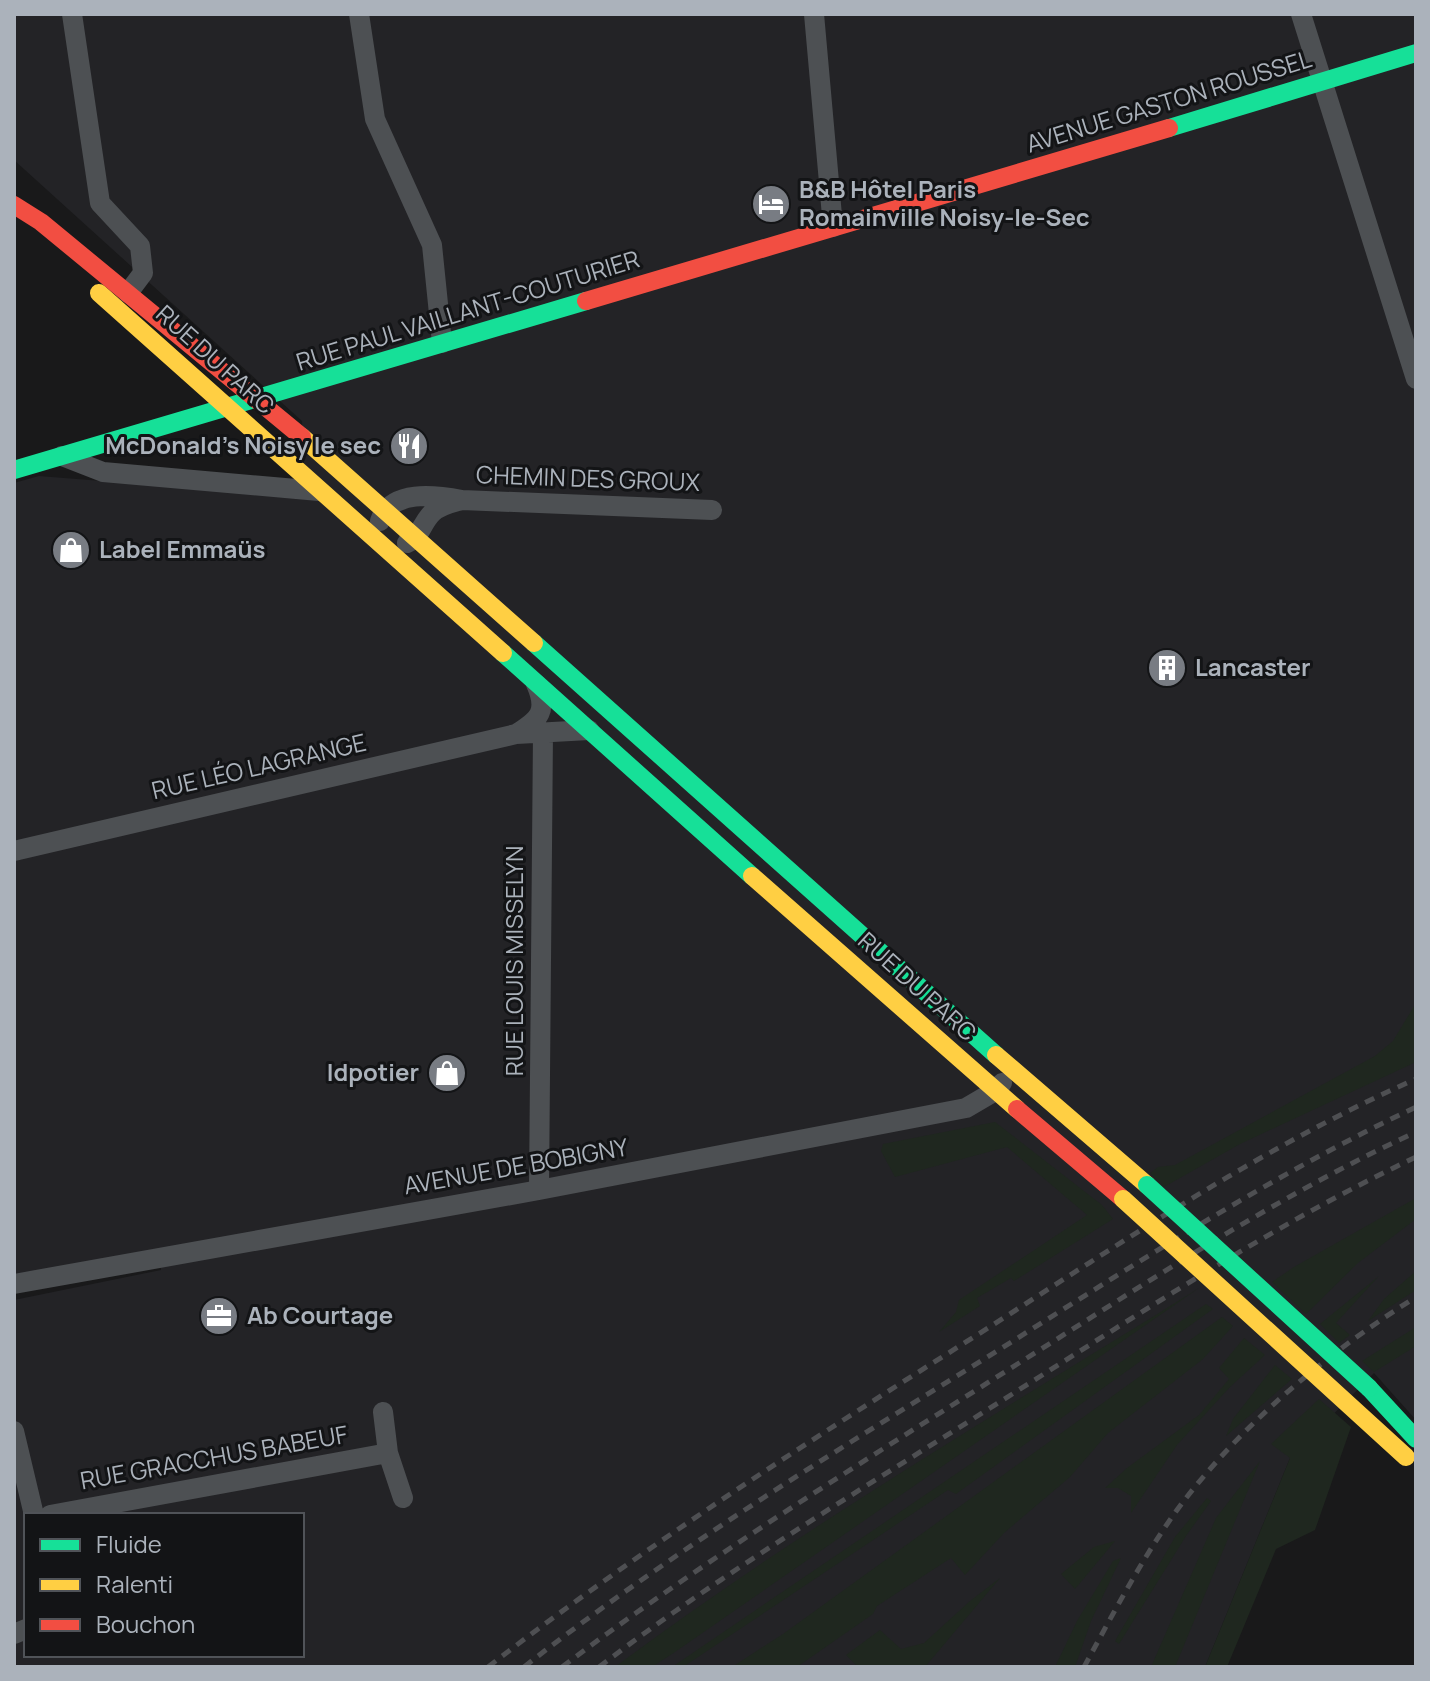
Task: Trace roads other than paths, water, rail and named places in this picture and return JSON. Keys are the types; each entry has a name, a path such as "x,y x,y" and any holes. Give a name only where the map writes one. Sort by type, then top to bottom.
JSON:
{"main road":[{"name":"AVENUE GASTON ROUSSEL","path":"936,197 1416,53"},
{"name":"RUE PAUL VAILLANT-COUTURIER","path":"14,470 936,197"},
{"name":"RUE DU PARC","path":"14,205 41,222 258,399 384,509 1013,1071 1147,1185 1369,1388 1416,1439"},
{"name":"RUE DU PARC","path":"14,213 26,229 229,407 319,491 995,1091 1123,1199 1411,1462"}],"street":[{"path":"72,14 100,203 140,246 143,273 128,293"},
{"path":"359,14 375,119 432,245 442,343"},
{"path":"814,14 833,227"},
{"path":"1301,14 1416,379"},
{"path":"62,456 103,472 319,491"},
{"name":"CHEMIN DES GROUX","path":"384,509 397,501 413,497 440,496 462,500 712,510"},
{"path":"384,509 377,530 382,546 399,547 416,539 427,519 427,509 413,497"},
{"name":"CHEMIN DES GROUX","path":"427,519 445,504 462,500"},
{"path":"516,734 532,724 541,712 543,700 535,682"},
{"name":"RUE LÉO LAGRANGE","path":"14,851 516,734 589,730"},
{"name":"RUE LOUIS MISSELYN","path":"539,1190 543,733"},
{"name":"AVENUE DE BOBIGNY","path":"14,1284 539,1190 966,1108 995,1091 1013,1071"},
{"path":"383,1412 388,1453 403,1498"},
{"path":"14,1431 16,1456 33,1513"},
{"name":"RUE GRACCHUS BABEUF","path":"61,1513 388,1453"}],"railway":[{"path":"488,1667 609,1577 734,1492 1144,1228 1250,1164 1416,1079"},
{"path":"524,1667 638,1582 876,1426 1203,1223 1308,1162 1416,1107"},
{"path":"562,1667 787,1510 1165,1271 1313,1184 1416,1132"},
{"path":"599,1667 746,1563 1152,1306 1308,1212 1416,1157"},
{"path":"1084,1667 1164,1529 1228,1449 1318,1367 1416,1297"}],"place":[{"name":"B&B Hôtel Paris Romainville Noisy-le-Sec","path":"771,204"},
{"name":"McDonald's Noisy le sec","path":"409,446"},
{"name":"Label Emmaüs","path":"71,550"},
{"name":"Lancaster","path":"1167,668"},
{"name":"Idpotier","path":"447,1073"},
{"name":"Ab Courtage","path":"219,1316"}]}
